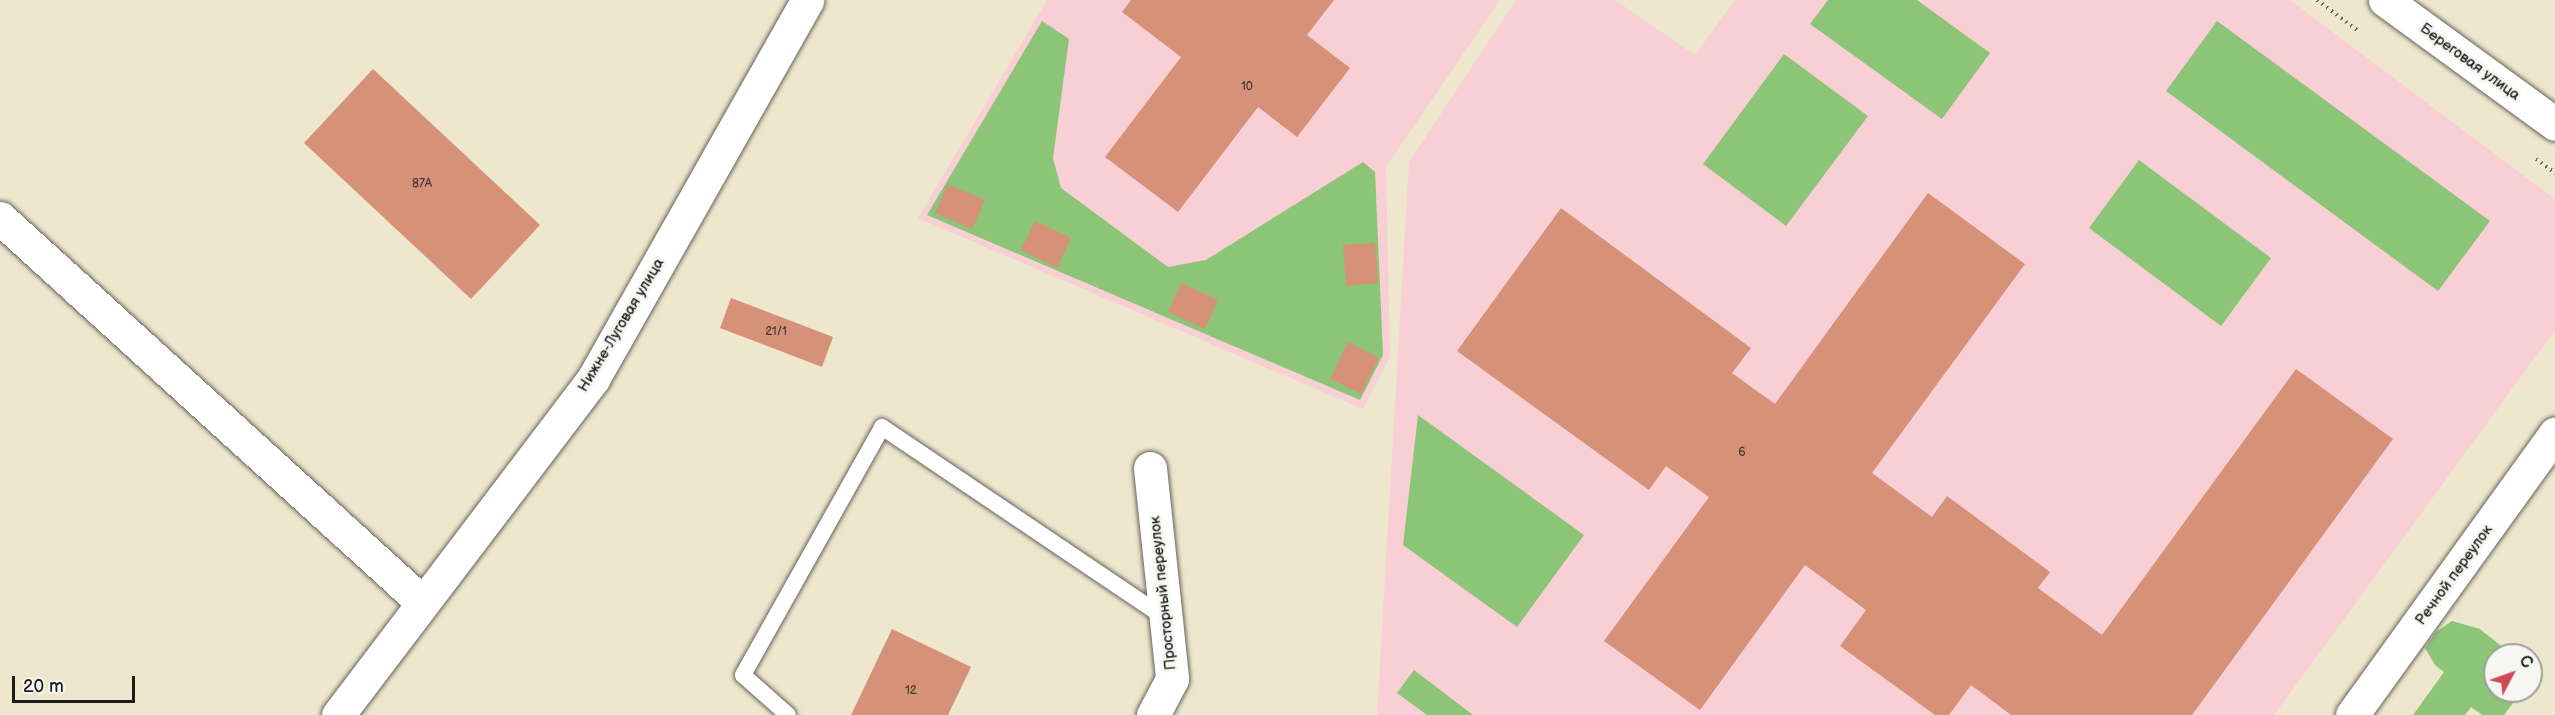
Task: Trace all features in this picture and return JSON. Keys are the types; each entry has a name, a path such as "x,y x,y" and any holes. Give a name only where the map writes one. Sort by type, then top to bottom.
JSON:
{"street":[{"name":"Нижне-Луговая улица","path":"338,715 593,379 807,0"},
{"name":"Береговая улица","path":"2385,0 2555,124"},
{"path":"0,218 422,602"},
{"name":"Речной переулок","path":"2352,715 2555,434"},
{"name":"Просторный переулок","path":"1150,468 1172,679 1153,715"}],"lane":[{"path":"788,715 743,675 882,427 1165,619"}],"shaded area":[{"path":"1047,0 1500,0 1386,167 1390,357 1363,409 918,218"},
{"path":"1516,0 1615,0 1695,55 1735,0 2290,0 2555,199 2555,330 2274,715 1377,715 1409,162"}],"green space":[{"path":"1828,0 1917,0 1990,53 1942,119 1810,24"},
{"path":"1042,21 1069,39 1053,158 1061,188 1168,267 1206,260 1363,162 1375,172 1383,355 1360,400 927,215"},
{"path":"2217,21 2490,221 2438,291 2166,91"},
{"path":"1784,54 1868,116 1786,226 1703,164"},
{"path":"2139,160 2271,258 2221,326 2089,228"},
{"path":"1418,415 1584,535 1517,627 1403,545"},
{"path":"2452,621 2480,629 2497,643 2483,643 2483,703 2513,703 2504,715 2482,715 2471,707 2465,715 2413,715 2444,672 2435,665 2425,648 2436,632"},
{"path":"1414,670 1473,715 1427,715 1397,693"}],"building":[{"path":"1131,0 1334,0 1307,35 1350,68 1297,137 1258,107 1178,212 1105,157 1181,57 1122,12"},
{"path":"373,69 540,225 471,299 304,143"},
{"path":"948,184 985,200 972,229 935,213"},
{"path":"1928,193 2025,264 1872,473 1932,517 1947,496 2050,572 2038,588 2102,635 2296,369 2393,439 2192,715 2011,715 1971,685 1949,715 1935,715 1840,646 1866,610 1805,565 1700,710 1604,641 1709,497 1666,466 1649,490 1457,351 1561,208 1751,348 1732,373 1775,404"},
{"path":"1035,221 1071,238 1057,268 1021,250"},
{"path":"1375,243 1378,283 1346,286 1343,245"},
{"path":"1181,283 1218,300 1205,329 1168,312"},
{"path":"731,298 833,337 822,367 720,328"},
{"path":"1348,342 1379,358 1361,394 1330,379"},
{"path":"892,629 971,667 948,715 851,715"}]}
